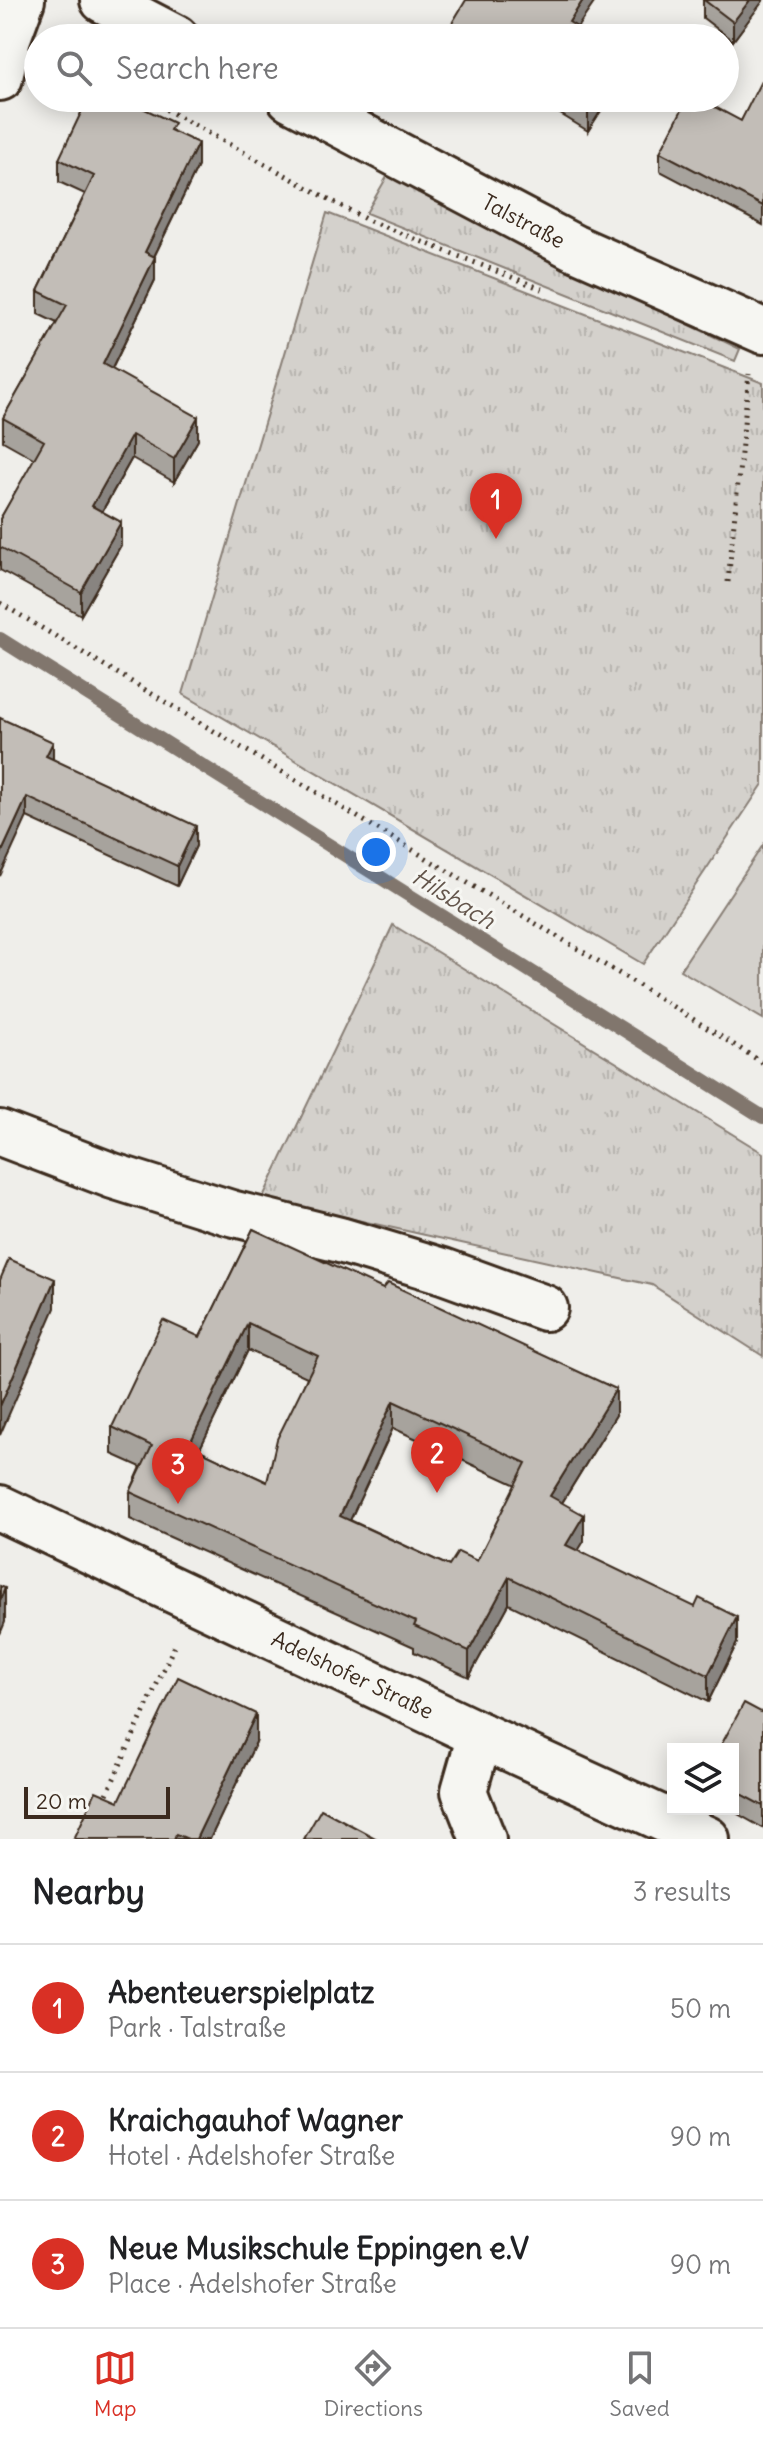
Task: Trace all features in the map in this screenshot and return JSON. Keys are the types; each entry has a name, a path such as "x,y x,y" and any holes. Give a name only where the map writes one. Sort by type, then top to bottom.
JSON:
{"street":[{"path":"0,78 8,38 22,0"},
{"path":"103,0 149,24"},
{"name":"Talstraße","path":"317,112 573,247 763,331"},
{"path":"0,1133 128,1181 231,1213 354,1244 443,1271 545,1308"},
{"name":"Adelshofer Straße","path":"0,1508 707,1839"},
{"path":"480,1735 464,1791 483,1839"}],"path":[{"path":"170,112 367,220 558,295"},
{"path":"728,582 749,370 763,376"},
{"path":"0,603 640,986 763,1063"},
{"path":"107,1794 194,1601"}],"green space":[{"path":"388,175 501,234 740,349 735,361 366,213"},
{"path":"327,213 763,383 763,784 643,964 183,694"},
{"path":"763,845 763,1019 680,970"},
{"path":"393,925 763,1153 763,1356 652,1285 262,1199"}],"building":[{"path":"466,0 583,0 569,22 572,24 451,24"},
{"path":"704,0 750,0 733,22"},
{"path":"763,82 763,206 660,152 681,112 724,112 741,121"},
{"path":"81,112 151,112 174,123 170,130 198,143 145,252 155,257 103,364 198,417 174,459 132,435 92,506 121,522 81,592 0,547 0,519 44,441 3,418 67,305 38,291 94,176 59,159"},
{"path":"0,718 53,742 46,756 196,826 177,866 27,797 0,856"},
{"path":"253,1229 383,1289 388,1283 616,1389 550,1496 584,1515 566,1545 695,1607 699,1598 737,1617 708,1675 509,1577 469,1651 414,1626 416,1622 130,1492 152,1446 112,1427 163,1320 200,1337","holes":["248,1323 318,1356 277,1439 267,1482 189,1445","393,1401 526,1463 477,1561 458,1552 449,1566 340,1516"]},
{"path":"9,1259 55,1279 0,1406 0,1280"},
{"path":"178,1677 256,1714 196,1839 176,1834 174,1839 74,1839 96,1791 119,1801"},
{"path":"744,1703 763,1713 763,1806 739,1793 739,1743 722,1743"},
{"path":"321,1809 377,1839 304,1839"}],"waterway":[{"name":"Hilsbach","path":"0,639 763,1117"}],"place":[{"name":"Abenteuerspielplatz","path":"496,539"},
{"name":"Kraichgauhof Wagner","path":"437,1493"},
{"name":"Neue Musikschule Eppingen e.V","path":"178,1504"}]}
